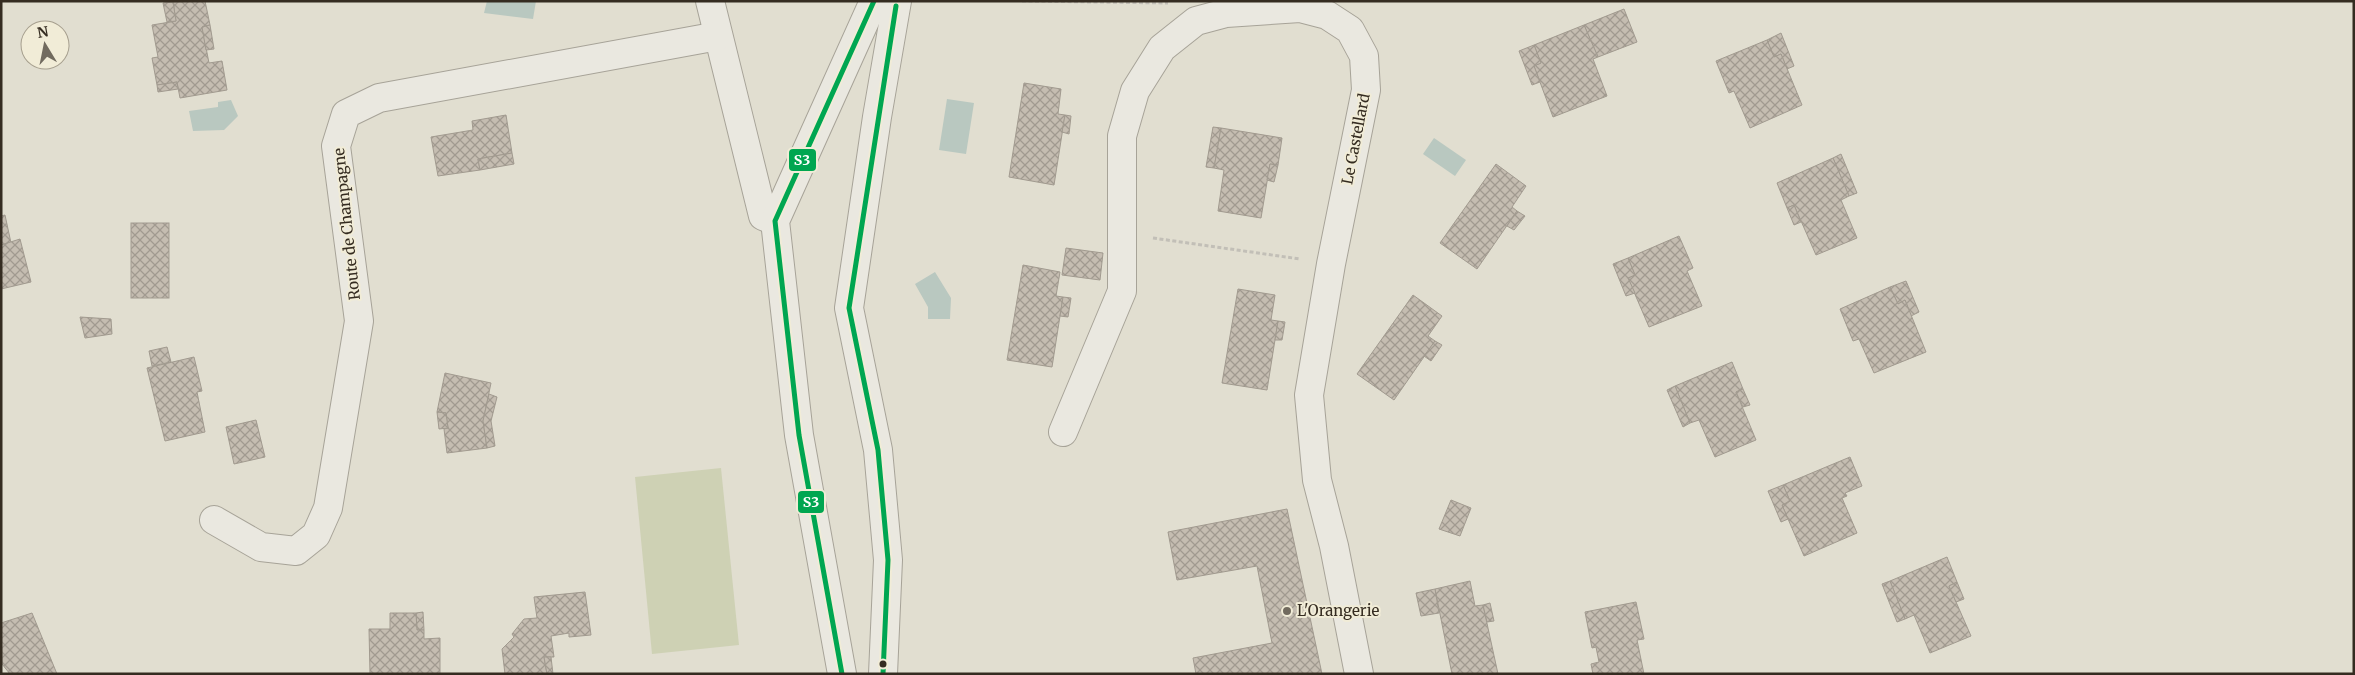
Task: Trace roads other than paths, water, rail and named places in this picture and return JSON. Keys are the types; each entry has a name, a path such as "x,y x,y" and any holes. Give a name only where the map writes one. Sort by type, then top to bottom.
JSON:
{"street":[{"path":"710,1 763,216 775,221"},
{"path":"842,674 798,435 775,221 874,1"},
{"path":"883,674 888,560 886,532 878,450 849,308 876,117 897,1"},
{"name":"Le Castellard","path":"1063,432 1122,291 1122,136 1135,91 1162,48 1196,21 1226,13 1300,8 1327,15 1350,30 1364,56 1366,90 1331,264 1308,395 1317,480 1334,546 1359,674"},
{"name":"Route de Champagne","path":"214,520 261,547 296,551 316,535 328,508 358,321 336,146 346,114 379,98 388,96 718,36"}],"place":[{"name":"L'Orangerie","path":"1287,611"}]}
